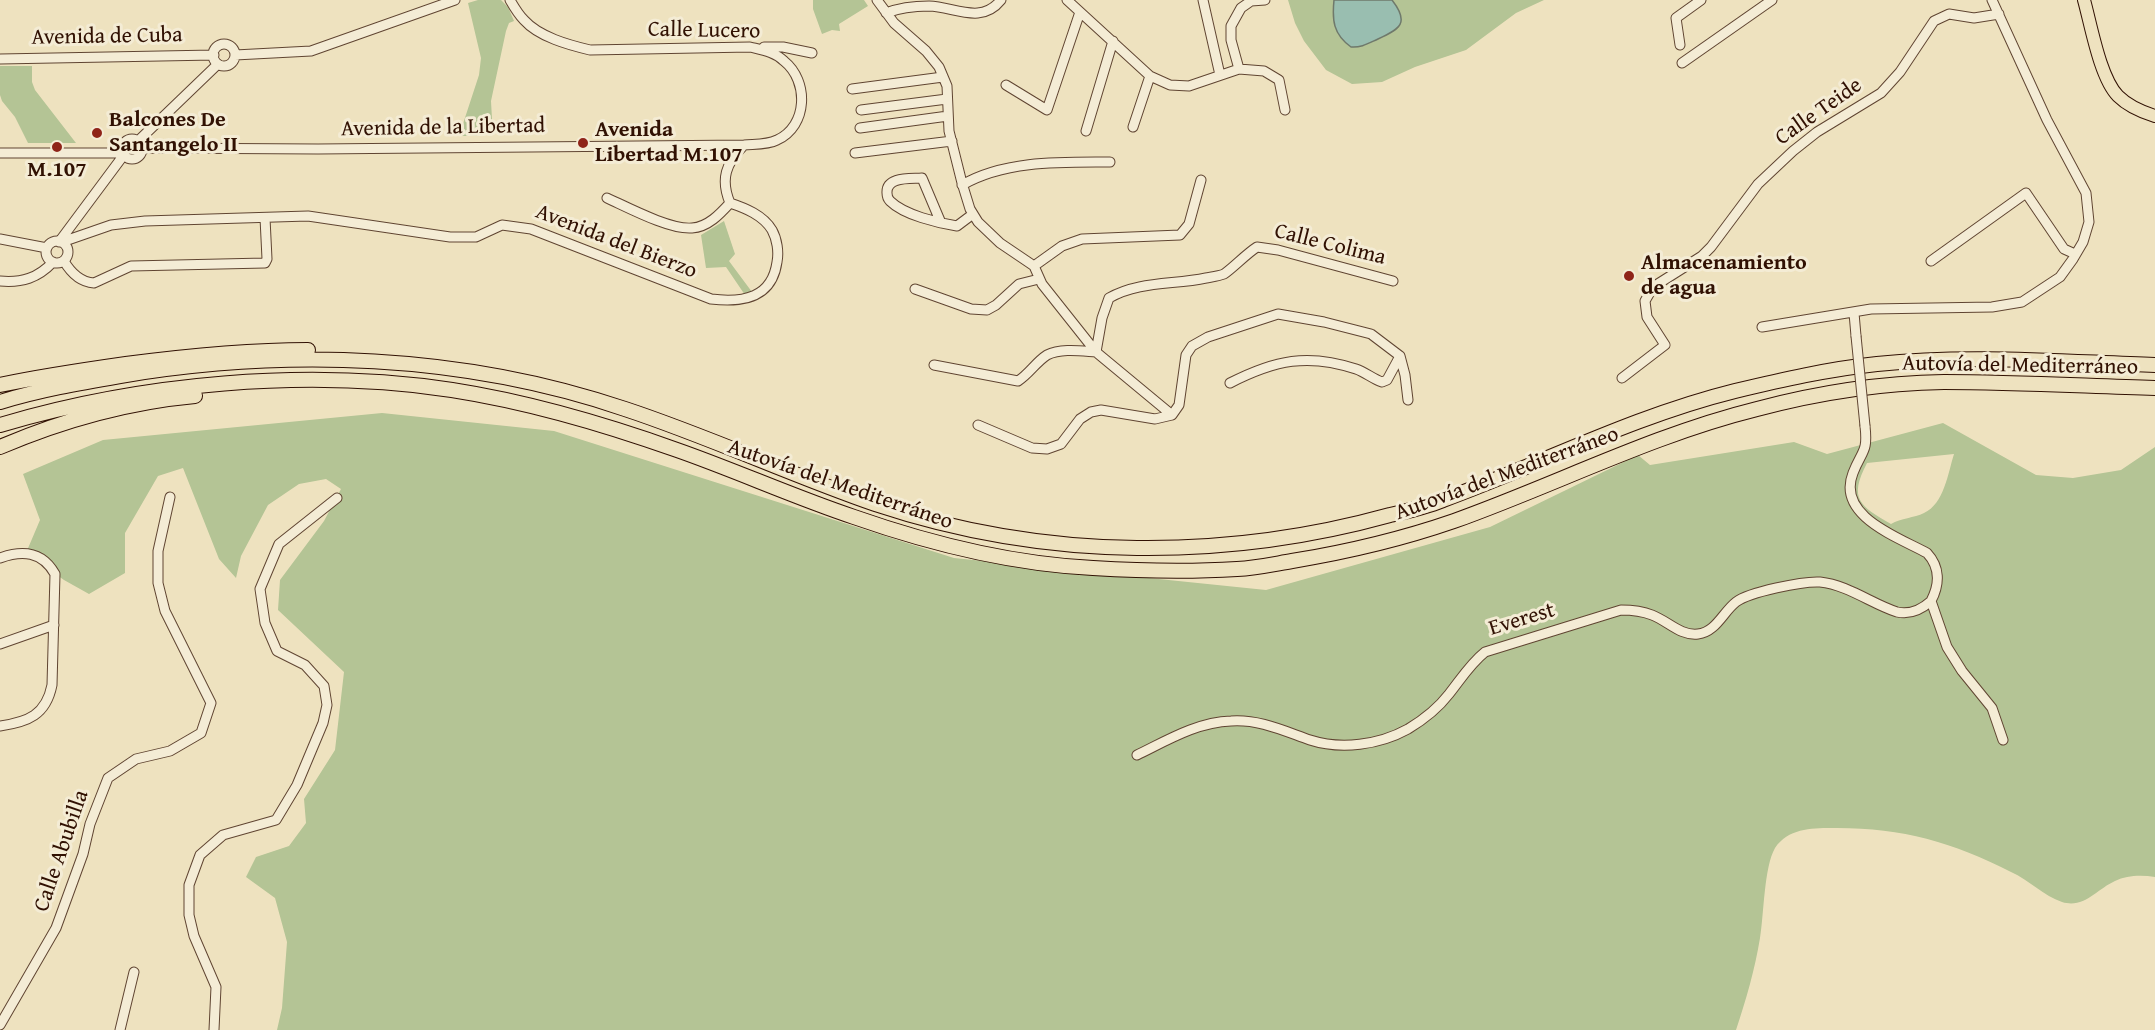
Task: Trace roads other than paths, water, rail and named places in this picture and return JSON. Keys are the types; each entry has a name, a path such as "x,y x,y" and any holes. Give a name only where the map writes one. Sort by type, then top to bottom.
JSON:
{"highway":[{"path":"0,385 66,373 182,357 238,352 294,350 363,353 435,366"},
{"name":"Autovía del Mediterráneo","path":"0,402 74,384 184,366 335,359 435,366 563,390 620,407 710,438 826,486 924,519 997,535 1069,545 1192,548 1287,539 1344,528 1440,502 1569,448 1681,407 1733,391 1833,370 1949,359 2155,365"},
{"name":"Autovía del Mediterráneo","path":"0,425 98,402 166,390 278,381 401,384 451,390 551,410 607,426 911,536 969,551 1084,568 1140,571 1243,568 1335,554 1450,522 1716,420 1827,393 1942,382 2155,388"},
{"path":"0,447 90,416 147,403 189,396 344,382"}],"main road":[{"path":"2084,0 2099,58 2117,95 2134,107 2155,116"}],"street":[{"path":"235,55 311,51 454,0"},
{"name":"Calle Lucero","path":"510,0 525,21 537,30 568,44 590,50 750,47 773,53 791,68 798,78 802,100 797,122 778,140 764,144 744,144"},
{"path":"877,0 894,24 926,51 939,68 947,86 948,116 962,185 978,222 1000,243 1034,266 1039,279 1096,352 1172,415"},
{"path":"886,13 896,9 929,6 974,15 989,11 1001,0"},
{"path":"1067,0 1150,76 1170,85 1189,86 1239,69 1264,71 1279,81 1285,110"},
{"path":"1203,0 1220,75"},
{"path":"1239,69 1231,26 1241,8 1251,1 1265,0"},
{"path":"1680,45 1676,18 1701,0"},
{"path":"1682,63 1772,0"},
{"path":"1762,327 1871,309 1992,307 2022,302 2060,277 2083,242 2088,222 2086,193 2047,120 1992,0"},
{"path":"1006,85 1047,110 1080,12"},
{"name":"Calle Teide","path":"1622,378 1665,345 1647,317 1645,301 1653,287 1702,256 1758,184 1793,150 1817,132 1881,93 1900,72 1934,21 1949,14 1974,18 1999,14"},
{"path":"1086,131 1113,41"},
{"path":"140,144 130,139 126,140 121,147 123,154 130,160 136,159 141,153 140,144 216,60 216,48 222,45 231,46 235,55 231,64 216,60"},
{"path":"750,47 783,47 812,53"},
{"name":"Avenida de Cuba","path":"0,59 216,60"},
{"path":"1133,127 1150,76"},
{"path":"852,89 943,77"},
{"path":"861,110 947,99"},
{"path":"860,128 948,116"},
{"path":"855,153 952,141"},
{"name":"Avenida de la Libertad","path":"140,144 318,149 744,144"},
{"path":"607,198 670,224 691,229 718,217 730,203 724,184 726,174 734,154 744,144"},
{"path":"0,153 123,154"},
{"path":"47,248 52,243 60,242 123,154"},
{"path":"962,185 977,176 999,170 1076,162 1110,162"},
{"path":"941,223 922,178 900,179 891,182 886,195 889,201 907,211 941,223 957,226 973,214"},
{"path":"1034,266 1062,246 1082,239 1180,235 1189,225 1202,180"},
{"path":"1931,261 2026,193 2064,249 2075,254"},
{"name":"Avenida del Bierzo","path":"60,242 111,225 145,221 308,216 450,237 476,237 502,225 518,226 711,299 729,302 746,299 771,284 778,258 777,243 771,229 748,209 730,203"},
{"path":"64,261 78,278 90,283 131,266 265,263 267,259 265,218"},
{"path":"0,239 47,248"},
{"path":"60,242 68,251 64,261"},
{"name":"Calle Colima","path":"1096,352 1102,318 1109,298 1123,290 1144,285 1192,281 1224,274 1244,255 1257,247 1278,250 1393,281"},
{"path":"47,248 48,257 53,262"},
{"path":"0,281 20,281 32,278 44,272 53,262 64,261"},
{"path":"915,289 971,309 987,310 1019,284 1039,279"},
{"path":"1854,313 1866,447 1849,486 1853,503 1863,516 1927,553 1934,560 1938,573 1936,592 1931,601 1947,647 1962,671 1992,708 2003,740"},
{"path":"978,425 1032,448 1047,449 1061,444 1080,418 1091,412 1101,410 1155,419 1172,415 1179,405 1186,355 1192,346 1208,337 1278,314 1324,322 1371,334 1400,356 1408,400"},
{"path":"934,365 1018,381 1028,375 1048,355 1066,351 1096,352"},
{"path":"1230,383 1255,370 1278,363 1306,360 1327,360 1360,371 1382,382 1387,380 1400,356"},
{"name":"Calle Abubilla","path":"2,1027 56,928 90,824 108,778 136,759 170,751 201,733 210,703 165,612 158,583 158,551 170,497"},
{"path":"214,1030 216,987 194,936 189,915 189,885 200,855 223,835 276,819 297,784 323,723 327,705 324,686 306,665 277,651 265,623 260,589 279,544 337,498"},
{"path":"0,558 13,553 31,552 50,565 56,574 52,685 49,700 39,711 24,721 0,726"},
{"name":"Everest","path":"1137,755 1189,730 1210,723 1230,721 1246,721 1273,726 1330,745 1367,744 1388,738 1408,729 1429,714 1448,696 1472,662 1485,652 1621,610 1653,615 1683,633 1699,634 1713,627 1735,603 1746,596 1808,582 1823,582 1857,593 1899,612 1911,612 1931,601"},
{"path":"0,644 54,625"},
{"path":"120,1030 134,972"}],"place":[{"name":"Balcones De Santangelo II","path":"97,133"},
{"name":"Avenida Libertad M.107","path":"583,143"},
{"name":"M.107","path":"57,147"},
{"name":"Almacenamiento de agua","path":"1629,276"}]}
